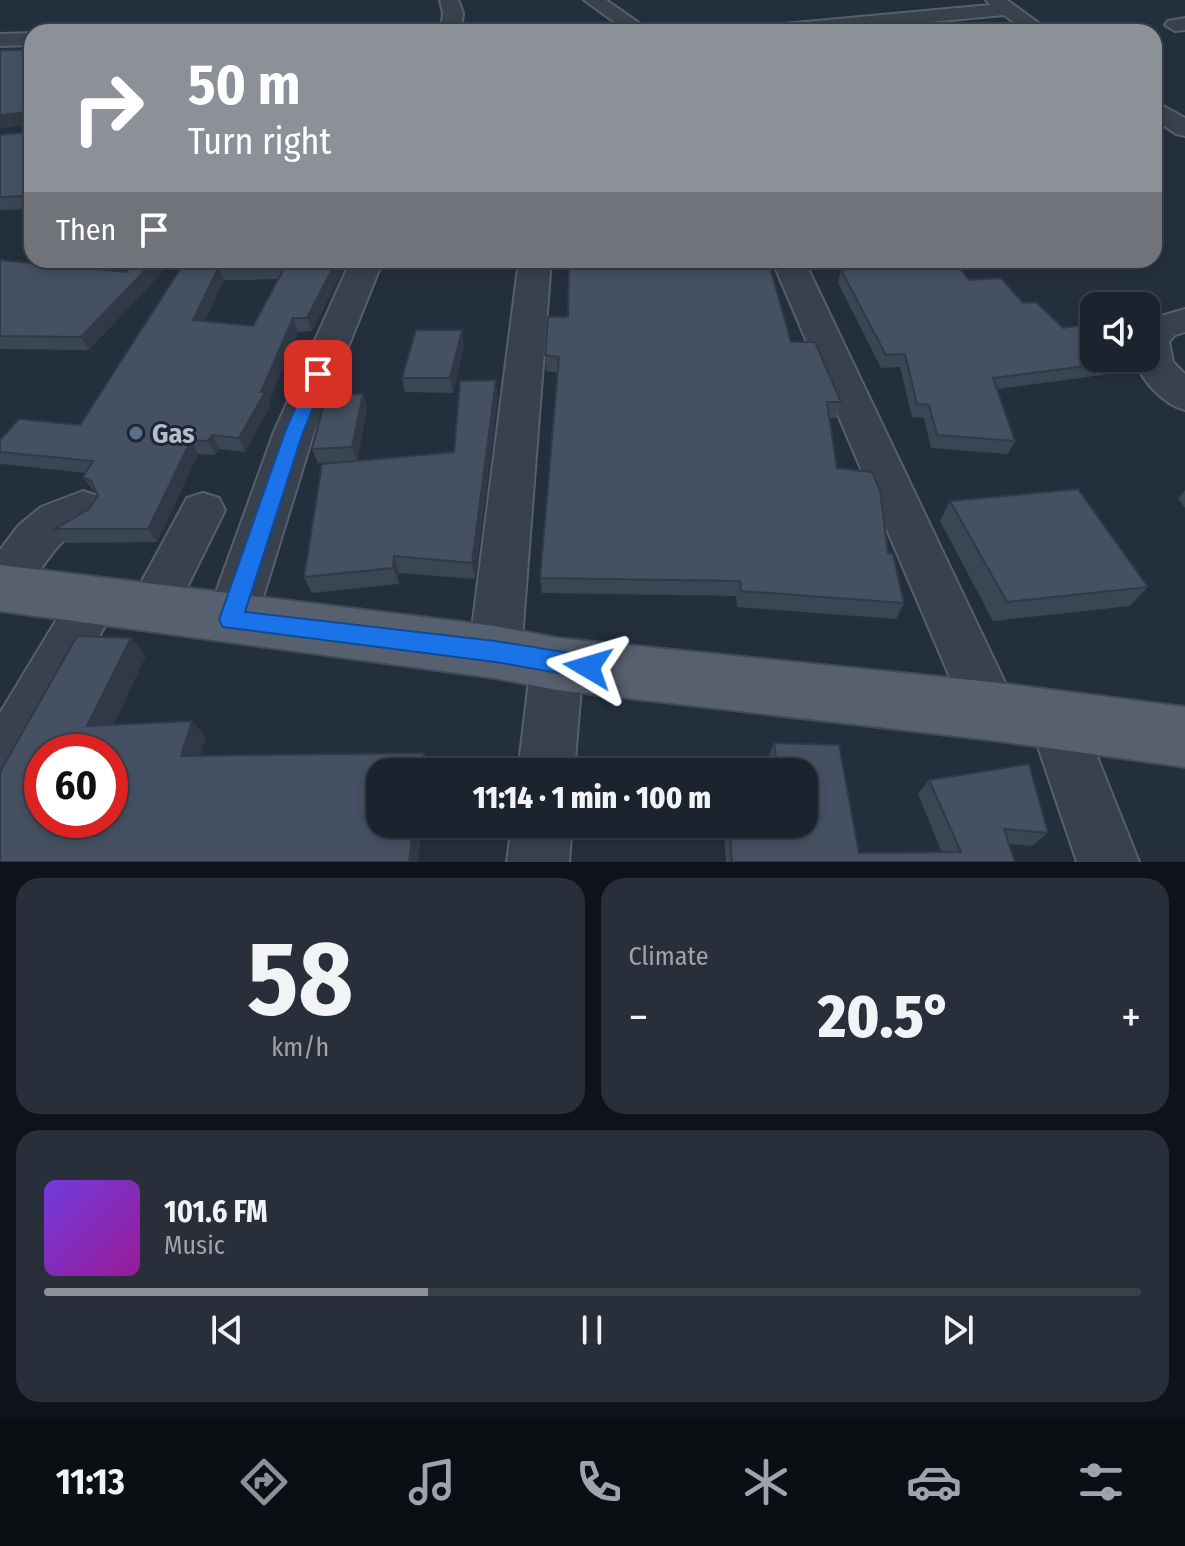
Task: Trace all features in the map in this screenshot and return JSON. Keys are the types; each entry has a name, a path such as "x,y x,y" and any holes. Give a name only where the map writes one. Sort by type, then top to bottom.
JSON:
{"main road":[{"path":"0,587 231,620 495,652 557,664 991,711 1185,737"}],"street":[{"path":"449,0 453,13 452,24"},
{"path":"593,0 630,24"},
{"path":"833,24 1001,5 1029,24"},
{"path":"0,40 24,39"},
{"path":"1162,113 1185,129"},
{"path":"231,620 294,432 364,268"},
{"path":"495,652 534,268"},
{"path":"792,268 991,711"},
{"path":"1185,320 1163,327 1151,341 1155,366 1185,397"},
{"path":"0,587 50,521 64,512 83,508"},
{"path":"152,609 189,509 266,514"},
{"path":"0,766 94,601"},
{"path":"547,758 557,664"},
{"path":"1056,720 1108,862"},
{"path":"538,862 541,838"}],"building":[{"path":"0,50 24,50 24,112 0,115"},
{"path":"24,132 24,196 0,197 0,135"},
{"path":"0,260 24,262 24,268 126,272 128,268 147,268 81,337 0,336"},
{"path":"181,268 219,268 193,320 253,326 284,268 333,268 307,318 293,318 261,392 265,392 239,438 212,435 208,441 191,440 148,529 55,529 89,509 98,496 91,481 83,477 93,461 0,452 0,440 19,419 80,425"},
{"path":"569,268 770,268 791,342 815,342 841,402 827,402 837,468 872,472 880,490 888,553 893,554 904,603 741,591 740,581 540,578 559,357 545,355 548,317 568,317"},
{"path":"960,268 969,280 1001,278 1023,303 1036,302 1063,328 1080,325 1080,367 993,378 1015,441 937,435 929,405 917,404 905,354 886,355 841,270"},
{"path":"416,330 462,330 450,378 402,378"},
{"path":"496,380 472,563 394,556 393,568 304,577 322,464 454,452 460,381"},
{"path":"363,394 352,447 312,449 326,396"},
{"path":"1078,489 1148,587 1007,602 950,501"},
{"path":"77,636 131,638 87,726 192,721 181,756 424,753 423,758 366,758 366,838 412,838 409,862 0,862 0,772"},
{"path":"774,743 839,745 859,853 961,852 929,780 1029,764 1048,833 1004,829 1015,862 732,862 730,838 818,838 818,758 776,758"}],"place":[{"name":"Gas","path":"136,433"}],"route":[{"path":"318,374 294,432 231,620 495,652 588,667"}]}
